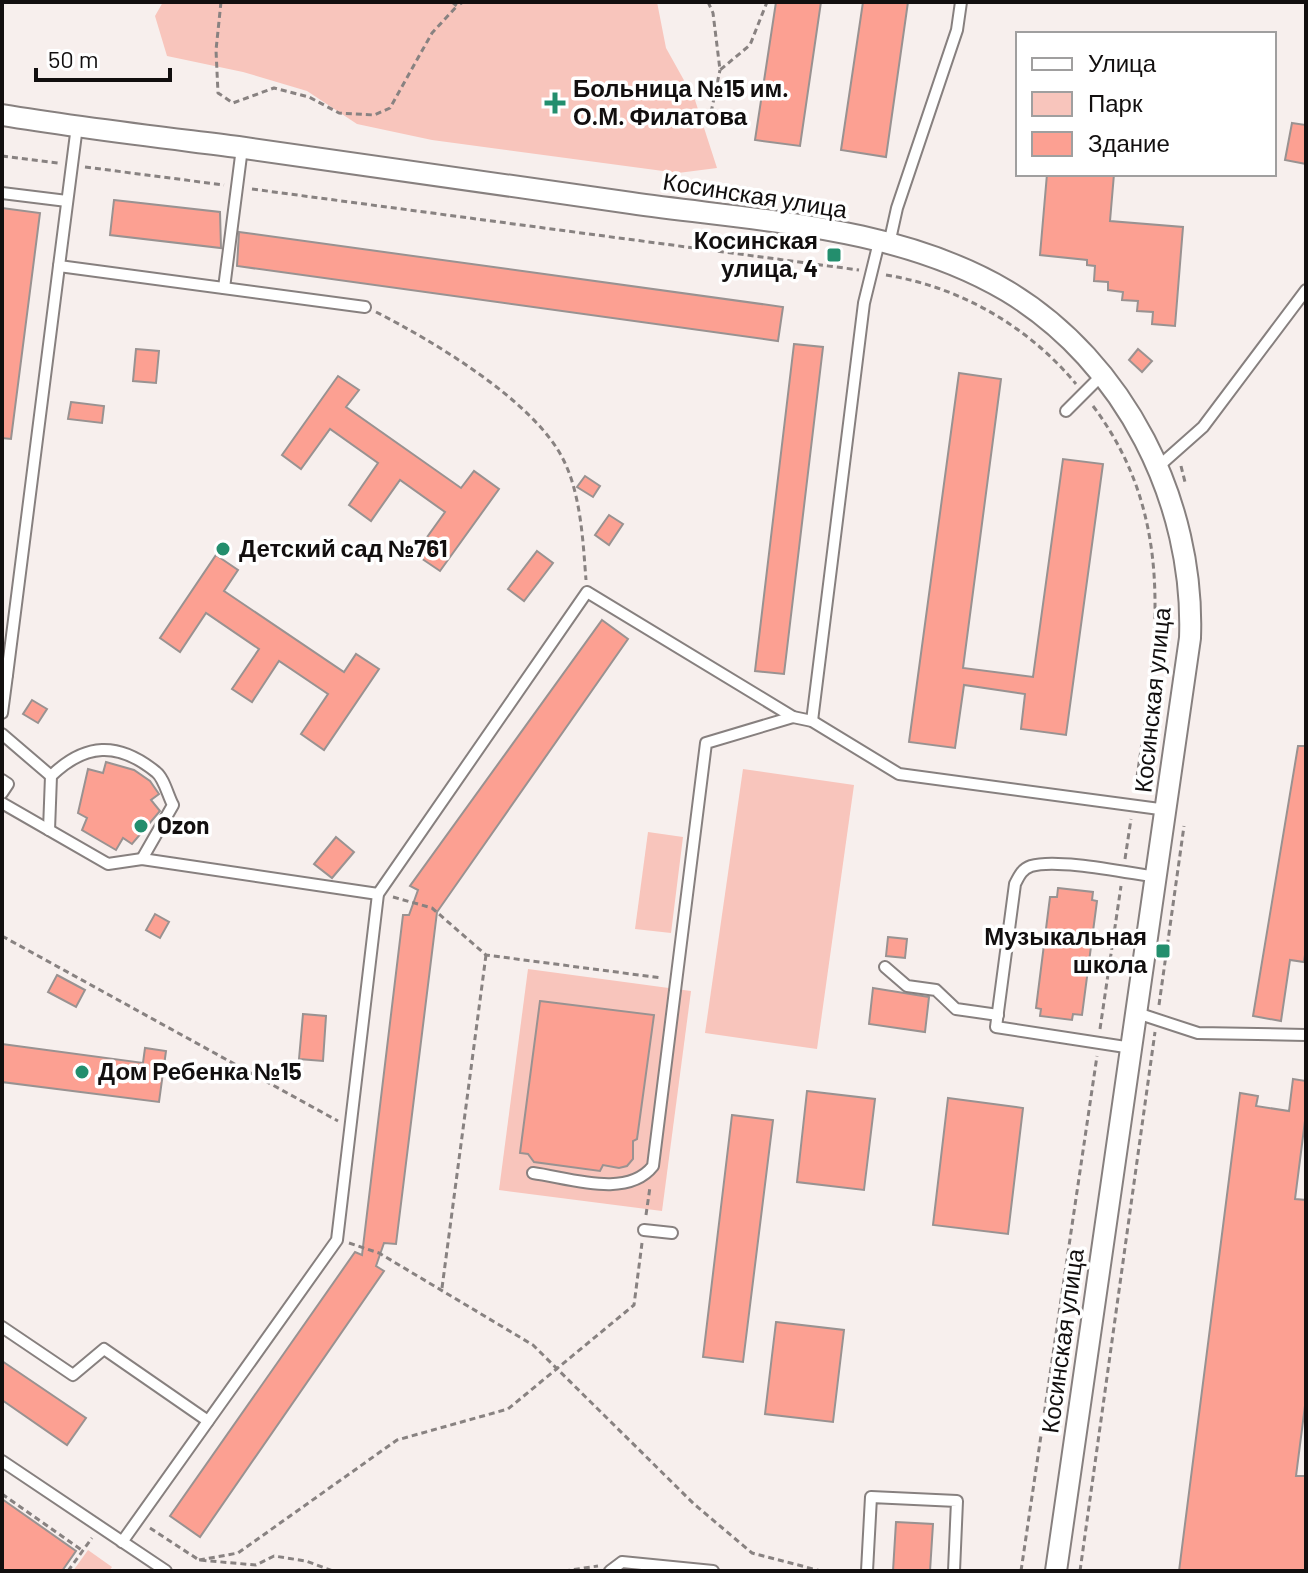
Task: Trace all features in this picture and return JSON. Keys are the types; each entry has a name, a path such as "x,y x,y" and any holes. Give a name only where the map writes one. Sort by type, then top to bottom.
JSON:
{"street":[{"name":"Косинская улица","path":"2,115 884,243 946,262 1004,290 1053,325 1101,376 1159,466 1180,529 1191,607 1188,657 1167,810 1056,1571"}],"lane":[{"path":"812,721 864,303 957,30 961,2"},
{"path":"2,713 4,674 77,126"},
{"path":"224,288 242,148"},
{"path":"2,193 67,201"},
{"path":"59,266 365,307"},
{"path":"1159,466 1203,427 1306,290"},
{"path":"1066,411 1101,376"},
{"path":"122,1542 337,1240 378,894 587,592 793,717 812,721 899,774 1167,810"},
{"path":"533,1173 625,1185 643,1179 653,1166 706,743 793,717"},
{"path":"2,734 51,776"},
{"path":"49,830 51,776 72,756 96,748 121,753 158,773 173,805 142,859"},
{"path":"2,780 8,784 2,793"},
{"path":"2,803 108,864 142,859 378,894"},
{"path":"1132,1048 996,1027 1015,884 1021,873 1030,866 1049,864 1157,877"},
{"path":"885,967 907,986 936,990 956,1009 998,1015"},
{"path":"1137,1013 1198,1033 1306,1035"},
{"path":"644,1230 672,1233"},
{"path":"2,1327 73,1375 104,1349 208,1421"},
{"path":"2,1461 166,1571"},
{"path":"867,1571 871,1497 957,1501 954,1571"},
{"path":"610,1571 622,1562 713,1571"}],"path":[{"path":"221,2 216,50 218,93 233,103 274,88 289,90 339,113 374,115 390,108 432,33 463,2"},
{"path":"452,2 457,6"},
{"path":"708,2 713,13 720,70 709,122"},
{"path":"720,70 750,45 767,2"},
{"path":"365,307 419,334 473,371 527,413 563,459 577,510 587,592"},
{"path":"378,894 432,908 486,955 676,980"},
{"path":"2,936 349,1127"},
{"path":"442,1288 486,955"},
{"path":"364,1248 442,1288 533,1345 694,1504 752,1553 821,1571"},
{"path":"199,1560 238,1553 397,1440 508,1409 634,1305"},
{"path":"2,1494 83,1551"},
{"path":"138,1519 199,1560 256,1565 274,1556 306,1561 333,1571"},
{"path":"68,1571 99,1527"},
{"path":"564,1571 622,1562"}],"green space":[{"path":"163,2 657,2 666,48 695,100 717,168 678,173 432,140 357,124 307,91 243,72 167,56 155,16"},
{"path":"743,769 854,785 817,1049 705,1033"},
{"path":"648,832 683,837 671,933 635,929"},
{"path":"528,969 691,991 662,1211 499,1190"},
{"path":"88,1550 112,1567 109,1571 73,1571"}],"building":[{"path":"776,2 821,2 800,146 755,140"},
{"path":"863,2 908,2 886,157 841,150"},
{"path":"1292,123 1306,125 1306,164 1285,160"},
{"path":"1047,176 1114,176 1110,221 1183,227 1175,326 1152,324 1153,312 1137,311 1138,301 1122,300 1123,292 1108,290 1108,282 1094,281 1095,266 1087,265 1087,260 1040,255"},
{"path":"114,200 220,212 221,248 110,235"},
{"path":"2,208 40,213 11,439 2,438"},
{"path":"239,232 783,307 778,341 237,266"},
{"path":"794,344 823,347 784,674 755,671"},
{"path":"136,349 159,351 156,383 133,381"},
{"path":"1138,349 1152,361 1142,372 1129,360"},
{"path":"959,373 1001,379 963,668 1033,677 1063,459 1103,464 1066,735 1021,729 1025,694 964,685 955,748 909,742"},
{"path":"338,376 359,390 346,407 461,488 474,471 499,489 440,571 415,554 445,512 400,480 371,521 349,505 378,463 330,429 301,469 282,455"},
{"path":"71,402 104,406 102,423 68,419"},
{"path":"585,476 600,486 593,497 577,487"},
{"path":"609,515 623,524 609,545 595,535"},
{"path":"537,551 553,563 524,601 508,589"},
{"path":"216,555 238,570 224,591 344,672 356,654 379,669 324,750 301,734 328,694 279,661 252,702 232,689 259,649 206,613 180,652 160,638"},
{"path":"602,620 628,639 437,912 396,1244 384,1243 376,1266 384,1271 200,1537 170,1516 355,1252 362,1255 403,915 409,915 418,890 410,886"},
{"path":"32,700 47,709 38,723 23,714"},
{"path":"1298,746 1306,746 1306,948 1304,962 1290,960 1281,1021 1253,1016"},
{"path":"106,762 134,770 150,781 159,794 151,800 160,811 132,844 123,838 116,850 82,830 87,818 78,813 88,769 103,773"},
{"path":"336,837 354,852 332,878 314,864"},
{"path":"1058,888 1093,892 1092,900 1097,901 1082,1015 1073,1014 1072,1020 1040,1016 1041,1009 1036,1008 1050,897 1057,897"},
{"path":"155,914 169,922 160,938 146,930"},
{"path":"888,937 907,939 905,958 886,956"},
{"path":"57,975 85,990 76,1007 48,992"},
{"path":"873,988 929,997 925,1032 869,1024"},
{"path":"540,1001 654,1015 637,1139 633,1141 633,1159 627,1166 603,1165 600,1171 534,1162 528,1154 520,1153"},
{"path":"303,1014 326,1016 323,1061 299,1059"},
{"name":"Дом Ребенка №15","path":"2,1044 143,1063 145,1048 166,1051 159,1102 2,1082"},
{"path":"1293,1079 1306,1081 1306,1113 1295,1199 1306,1200 1306,1398 1296,1476 1306,1476 1306,1571 1179,1571 1240,1093 1258,1096 1256,1106 1289,1111"},
{"path":"807,1091 875,1099 864,1190 797,1182"},
{"path":"948,1098 1023,1108 1008,1234 933,1225"},
{"path":"732,1115 773,1120 743,1362 703,1357"},
{"path":"776,1322 844,1330 833,1422 765,1414"},
{"path":"2,1361 86,1418 67,1445 2,1400"},
{"path":"2,1499 76,1551 62,1571 2,1571"},
{"path":"896,1522 933,1524 930,1571 893,1571"}],"place":[{"name":"Больница №15 им. О.М. Филатова","path":"555,103"},
{"name":"Косинская улица, 4","path":"834,255"},
{"name":"Детский сад №761","path":"223,549"},
{"name":"Ozon","path":"141,826"},
{"name":"Музыкальная школа","path":"1163,951"},
{"name":"Дом Ребенка №15","path":"82,1072"}]}
